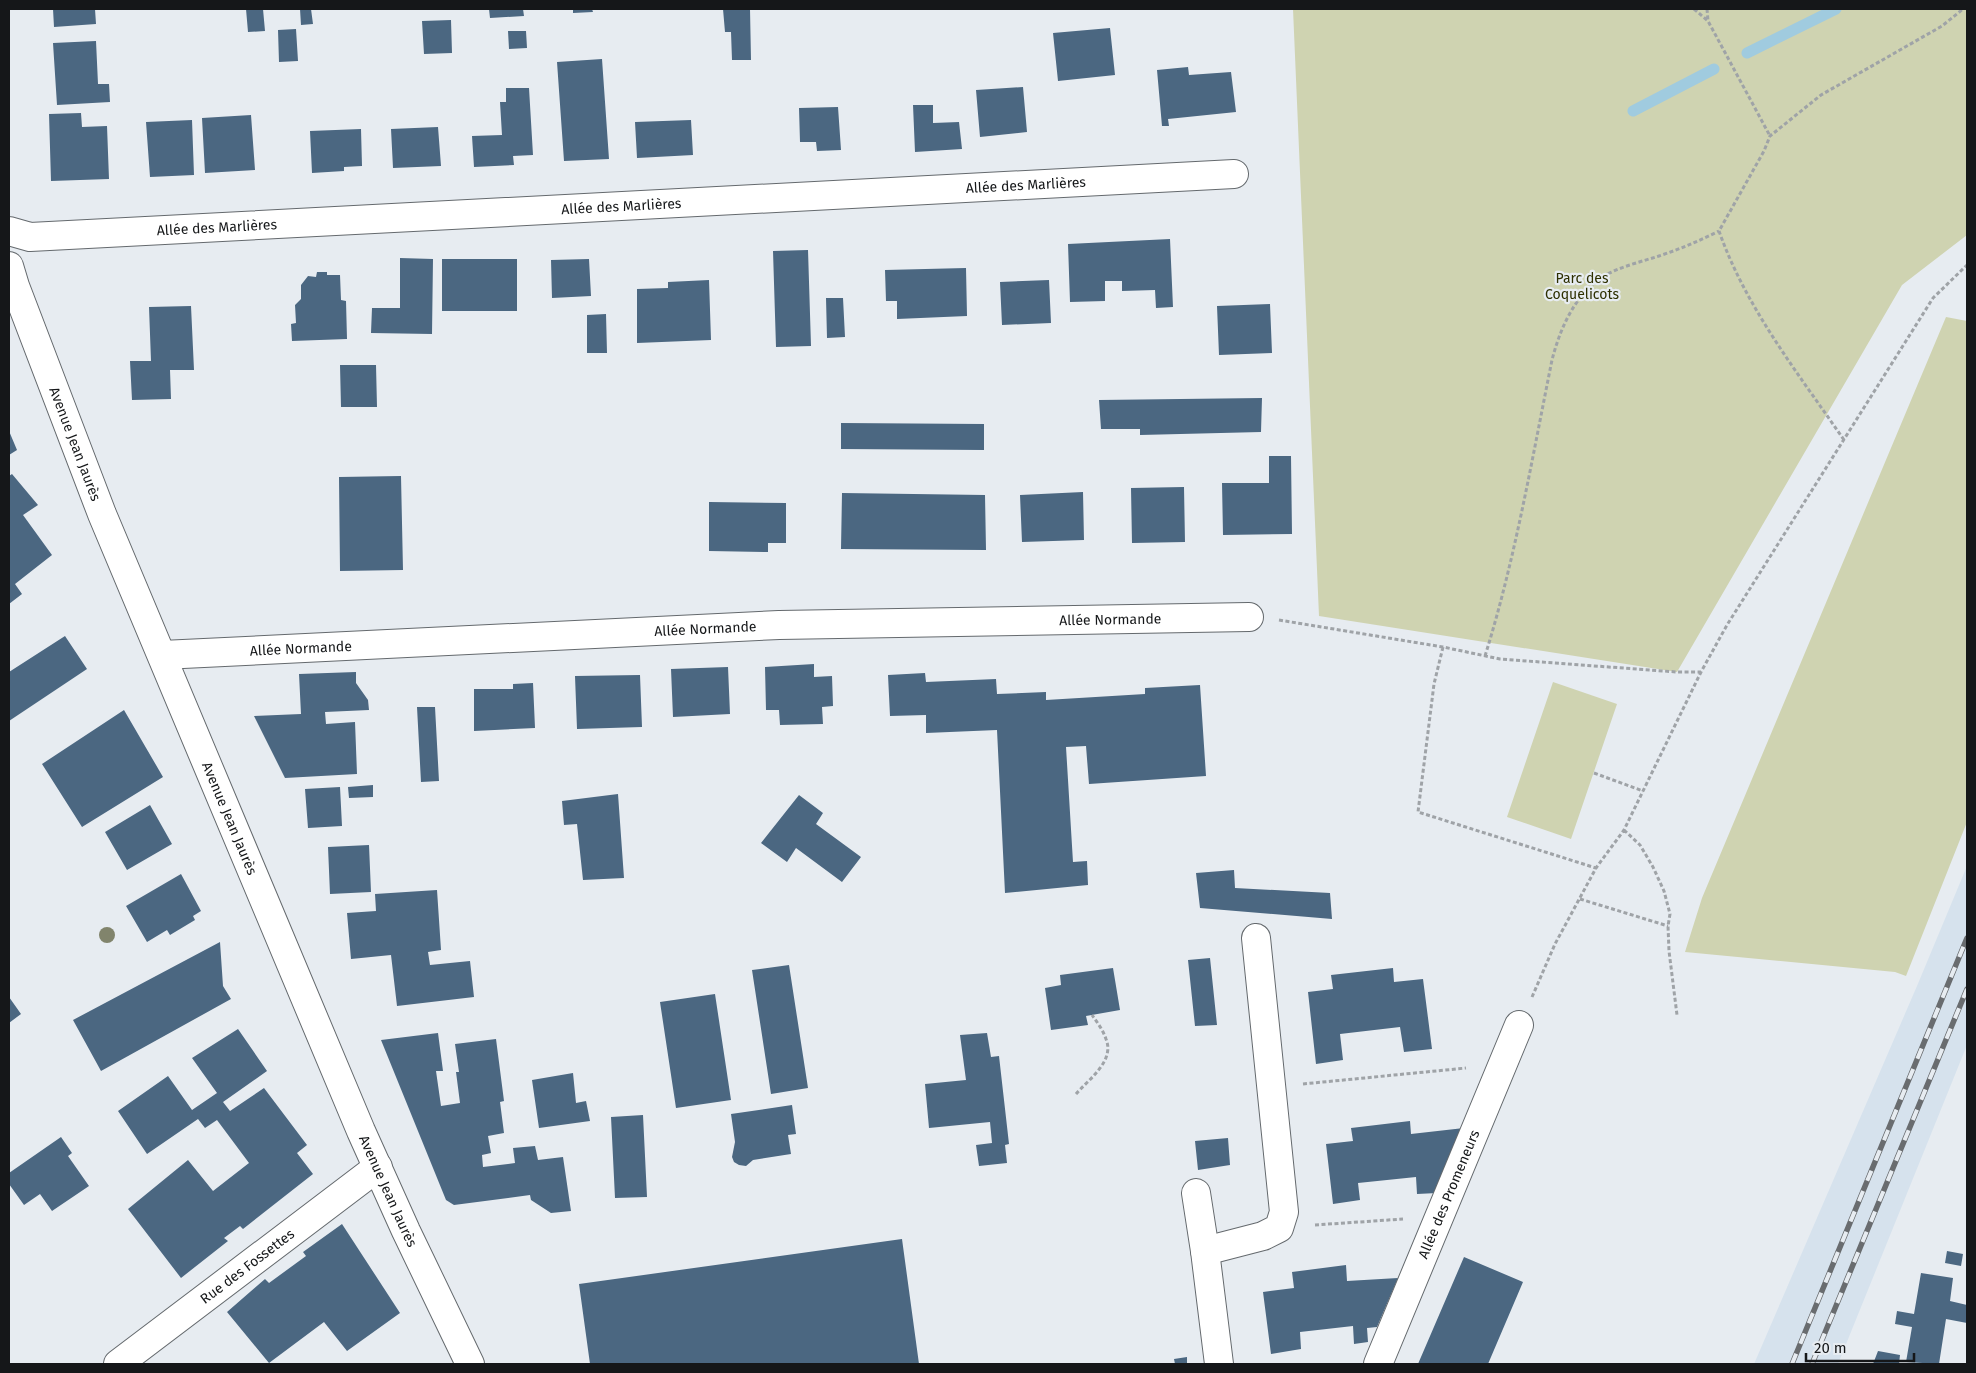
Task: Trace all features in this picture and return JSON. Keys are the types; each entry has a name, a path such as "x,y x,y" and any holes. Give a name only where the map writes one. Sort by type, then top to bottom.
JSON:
{"street":[{"name":"Allée des Marlières","path":"9,231 30,237 1234,174"},
{"name":"Avenue Jean Jaurès","path":"9,266 102,514 378,1167 406,1231 470,1364"},
{"name":"Allée Normande","path":"162,655 779,625 1249,617"},
{"path":"1206,1252 1263,1236 1279,1228 1284,1212 1256,938"},
{"name":"Allée des Promeneurs","path":"1378,1364 1519,1025"},
{"name":"Rue des Fossettes","path":"118,1364 378,1167"},
{"path":"1196,1193 1206,1252 1218,1364"}],"path":[{"path":"1694,9 1708,20"},
{"path":"1706,9 1708,20 1770,136"},
{"path":"1484,656 1498,613 1515,544 1557,339 1579,298 1603,277 1689,245 1719,231 1764,151 1770,136 1821,95 1942,26 1963,9"},
{"path":"1719,231 1728,259 1765,326 1844,440"},
{"path":"1519,1025 1555,944 1596,868 1624,830 1701,672 1727,625 1933,298 1967,266"},
{"path":"1249,617 1291,621 1443,647 1484,656 1677,672 1701,672"},
{"path":"1443,647 1434,684 1418,812 1596,868"},
{"path":"1594,773 1643,791"},
{"path":"1624,830 1640,845 1664,891 1670,914 1668,926 1677,1015"},
{"path":"1580,899 1668,926"},
{"path":"1076,1094 1106,1061 1107,1040 1092,1015"},
{"path":"1271,1087 1465,1068 1501,1069"},
{"path":"1279,1228 1440,1216"}],"shaded area":[{"path":"1967,866 1967,1045 1838,1364 1754,1364 1917,986"}],"green space":[{"name":"Parc des Coquelicots","path":"1293,9 1967,9 1967,235 1902,285 1677,672 1319,616"},
{"path":"1946,317 1967,321 1967,822 1906,976 1895,972 1685,952 1702,898"},
{"path":"1553,682 1617,704 1571,839 1507,817"}],"building":[{"path":"53,9 95,9 96,24 54,27"},
{"path":"246,9 263,9 265,31 248,32"},
{"path":"300,9 311,9 313,24 301,25"},
{"path":"489,9 523,9 524,16 490,18"},
{"path":"573,9 592,9 593,12 573,13"},
{"path":"723,9 750,9 751,60 732,60 731,32 725,32"},
{"path":"451,20 452,53 424,54 422,21"},
{"path":"1110,28 1115,75 1058,81 1053,33"},
{"path":"296,29 298,61 279,62 278,30"},
{"path":"508,31 526,31 527,48 509,49"},
{"path":"96,41 98,84 109,84 110,102 57,105 53,43"},
{"path":"602,59 609,159 564,161 557,62"},
{"path":"1188,67 1189,75 1231,72 1236,112 1168,119 1169,126 1162,126 1157,70"},
{"path":"1023,87 1027,132 980,137 976,90"},
{"path":"506,88 529,88 533,155 513,156 514,165 474,167 472,136 502,135 500,102 506,102"},
{"path":"913,105 933,105 933,123 959,122 962,149 915,152"},
{"path":"838,107 841,150 817,151 816,142 800,142 799,108"},
{"path":"81,113 82,127 107,126 109,179 51,181 49,114"},
{"path":"251,115 255,170 205,173 202,118"},
{"path":"192,120 194,175 150,177 146,122"},
{"path":"691,120 693,155 637,158 635,122"},
{"path":"438,127 441,166 393,168 391,129"},
{"path":"361,129 362,166 344,167 344,171 312,173 310,131"},
{"path":"1170,239 1173,307 1156,308 1155,290 1122,291 1122,281 1105,281 1105,301 1070,302 1068,244"},
{"path":"808,250 811,346 776,347 773,251"},
{"path":"400,258 433,259 432,334 371,333 372,308 400,308"},
{"path":"442,259 517,259 517,311 442,311"},
{"path":"589,259 591,296 552,298 551,260"},
{"path":"966,268 967,316 897,319 897,301 886,301 885,270"},
{"path":"317,272 327,272 327,275 340,275 341,300 346,301 347,339 292,341 291,324 296,323 295,305 301,299 301,285 308,276 316,277"},
{"path":"709,280 711,340 637,343 637,289 668,288 668,282"},
{"path":"1049,280 1051,323 1002,325 1000,282"},
{"path":"826,298 843,298 845,337 827,338"},
{"path":"1270,304 1272,353 1219,355 1217,306"},
{"path":"191,306 194,370 170,370 171,399 132,400 130,361 151,361 149,307"},
{"path":"606,314 607,353 587,353 587,315"},
{"path":"340,365 376,365 377,407 341,407"},
{"path":"1262,398 1261,432 1140,435 1140,429 1101,429 1099,400"},
{"path":"841,423 984,424 984,450 841,449"},
{"path":"9,431 17,450 9,455"},
{"path":"1269,456 1291,456 1292,534 1223,535 1222,483 1269,483"},
{"path":"12,474 38,505 23,515 52,555 15,584 22,594 9,604 9,476"},
{"path":"401,476 403,570 340,571 339,477"},
{"path":"1184,487 1185,542 1132,543 1131,488"},
{"path":"1083,492 1084,540 1022,542 1020,495"},
{"path":"842,493 985,495 986,550 841,549"},
{"path":"709,502 786,503 786,543 768,543 768,552 709,551"},
{"path":"65,636 87,669 9,721 9,672"},
{"path":"814,664 814,677 832,676 833,706 822,707 823,724 780,725 779,710 766,710 765,667"},
{"path":"728,667 730,714 673,717 671,669"},
{"path":"356,672 356,683 368,700 369,710 325,712 326,724 355,722 357,774 285,778 254,716 301,714 299,674"},
{"path":"925,673 926,682 996,679 997,694 1046,692 1046,700 1145,694 1145,688 1200,685 1206,776 1089,784 1086,746 1066,747 1073,862 1087,861 1088,885 1005,893 997,730 926,733 926,715 890,716 888,675"},
{"path":"640,675 642,727 577,729 575,676"},
{"path":"533,683 535,728 474,731 474,689 513,689 513,684"},
{"path":"417,707 435,707 439,781 421,782"},
{"path":"124,710 163,777 82,827 42,764"},
{"path":"373,785 373,797 349,798 348,787"},
{"path":"340,787 342,826 308,828 305,789"},
{"path":"618,794 624,878 583,880 577,824 564,825 562,801"},
{"path":"799,795 823,813 816,824 861,857 842,882 796,848 787,862 761,843"},
{"path":"150,805 172,844 127,870 105,832"},
{"path":"369,845 371,892 330,894 328,847"},
{"path":"1234,870 1235,888 1330,893 1332,919 1200,908 1196,873"},
{"path":"181,874 201,911 193,916 195,920 170,935 167,930 147,942 126,906"},
{"path":"437,890 441,950 428,952 430,965 470,961 474,997 397,1006 391,955 351,959 347,913 376,911 375,894"},
{"path":"220,942 223,986 231,999 101,1071 73,1020"},
{"path":"1210,958 1217,1025 1195,1026 1188,960"},
{"path":"789,965 808,1088 771,1094 752,970"},
{"path":"1113,968 1120,1010 1086,1016 1088,1025 1051,1030 1045,988 1061,985 1060,975"},
{"path":"1393,968 1394,982 1423,979 1432,1049 1404,1052 1400,1027 1340,1034 1343,1060 1316,1064 1308,992 1333,989 1331,975"},
{"path":"715,994 731,1100 676,1108 660,1002"},
{"path":"9,997 21,1014 9,1023"},
{"path":"238,1029 267,1071 223,1102 230,1111 264,1088 307,1145 297,1153 313,1174 243,1229 240,1226 224,1238 228,1241 181,1278 128,1209 188,1160 213,1191 249,1163 217,1120 205,1128 198,1119 147,1154 118,1111 168,1076 192,1110 217,1093 192,1058"},
{"path":"438,1033 443,1071 436,1071 441,1106 460,1103 456,1072 459,1072 455,1044 496,1039 504,1101 500,1102 504,1133 488,1136 491,1153 482,1155 483,1167 515,1163 513,1148 535,1146 538,1160 563,1157 571,1211 551,1213 531,1200 530,1195 454,1205 446,1200 381,1040"},
{"path":"987,1033 991,1057 999,1056 1009,1144 1005,1145 1007,1163 979,1166 976,1145 992,1143 990,1122 929,1128 925,1084 966,1080 960,1035"},
{"path":"573,1073 576,1103 586,1101 590,1121 539,1128 532,1080"},
{"path":"792,1105 796,1134 788,1135 791,1154 753,1160 746,1166 734,1162 732,1157 735,1142 731,1114"},
{"path":"643,1115 647,1197 615,1198 611,1117"},
{"path":"1410,1121 1411,1134 1464,1128 1437,1193 1417,1194 1416,1177 1358,1183 1360,1200 1333,1204 1326,1144 1353,1141 1351,1128"},
{"path":"61,1137 72,1153 68,1156 89,1186 52,1211 40,1194 24,1205 9,1184 9,1173"},
{"path":"1228,1138 1230,1165 1198,1170 1195,1141"},
{"path":"342,1224 400,1313 347,1351 324,1322 269,1363 227,1312 265,1279 269,1283 306,1256 303,1252"},
{"path":"902,1239 919,1364 590,1364 579,1284"},
{"path":"1947,1251 1963,1254 1961,1266 1945,1263"},
{"path":"1464,1257 1523,1282 1488,1364 1418,1364"},
{"path":"1346,1265 1347,1281 1398,1278 1377,1327 1367,1328 1368,1342 1354,1344 1353,1326 1300,1332 1301,1349 1271,1354 1263,1292 1294,1288 1292,1272"},
{"path":"1921,1273 1953,1278 1950,1301 1967,1305 1967,1323 1946,1319 1939,1364 1906,1362 1912,1327 1895,1324 1897,1311 1914,1314"},
{"path":"1878,1351 1900,1355 1899,1364 1873,1364"},
{"path":"1187,1357 1187,1364 1175,1364 1174,1359"}],"waterway":[{"path":"1747,53 1836,9"},
{"path":"1633,111 1714,69"}],"railway":[{"path":"1792,1364 1967,938"},
{"path":"1812,1364 1967,989"}]}
